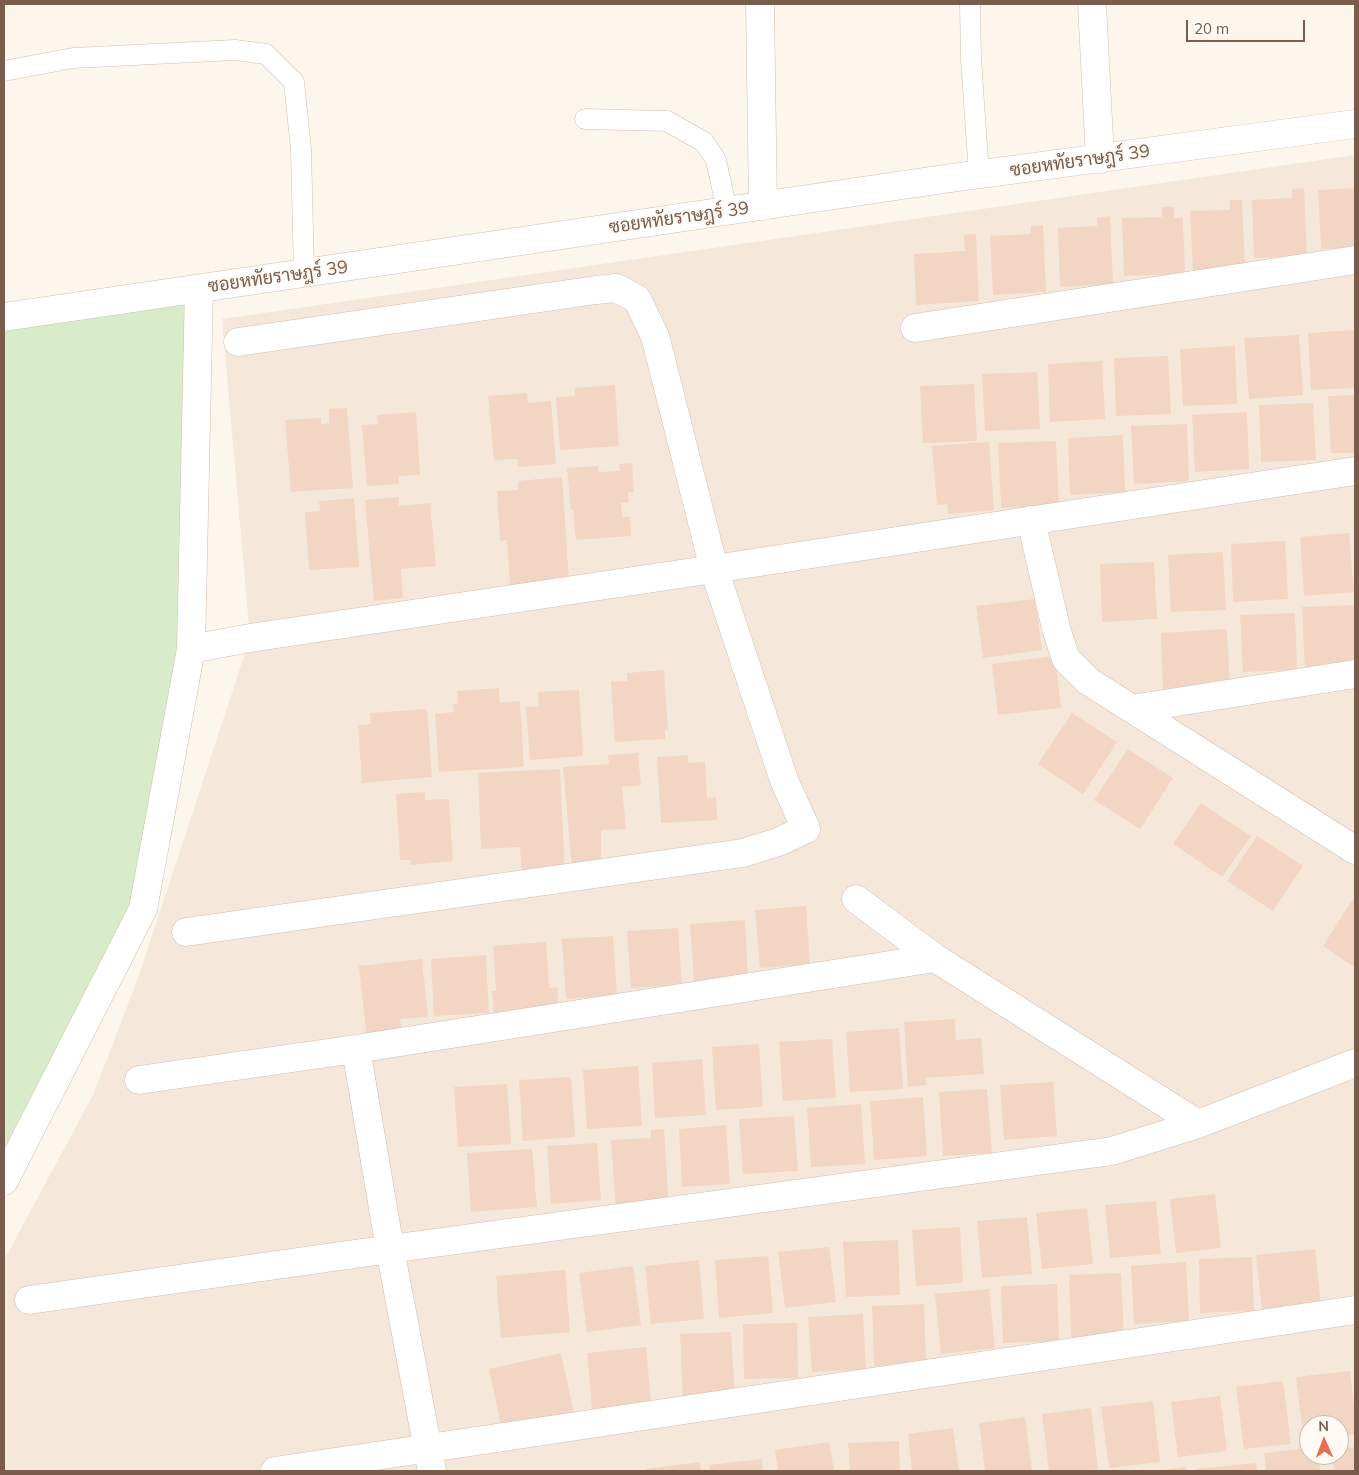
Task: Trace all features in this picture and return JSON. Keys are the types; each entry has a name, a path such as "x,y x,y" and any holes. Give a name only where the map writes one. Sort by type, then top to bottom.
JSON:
{"street":[{"path":"760,4 762,206"},
{"path":"1092,4 1100,159"},
{"name":"ซอยหทัยราษฎร์ 39","path":"4,317 979,175 1355,124"},
{"path":"915,328 1355,260"},
{"path":"186,932 743,853 778,842 806,829 784,780 714,569 655,336 637,299 616,288 586,291 238,342"},
{"path":"4,1181 143,909 190,649 198,289"},
{"path":"190,649 250,638 1355,471"},
{"path":"1031,520 1056,628 1066,659 1088,681 1355,850"},
{"path":"1132,709 1355,674"},
{"path":"856,899 935,958 1198,1124"},
{"path":"139,1080 356,1049 935,958"},
{"path":"356,1049 390,1249 430,1460"},
{"path":"30,1300 1112,1151 1198,1124 1355,1064"},
{"path":"275,1471 430,1460 1355,1310"}],"lane":[{"path":"970,4 971,59 979,175"},
{"path":"4,71 73,58 235,50 266,54 294,82 301,149 304,274"},
{"path":"585,119 667,121 704,142 716,160 727,211"}],"shaded area":[{"path":"1355,155 1355,1471 4,1471 4,1260 93,1095 138,978 250,638 222,319"}],"green space":[{"path":"199,289 191,649 143,909 4,1181 4,318"}],"building":[{"path":"1304,188 1307,256 1254,258 1252,200 1292,198 1292,189"},
{"path":"1355,188 1355,247 1321,249 1318,190"},
{"path":"1230,200 1242,200 1245,268 1193,270 1190,211 1230,210"},
{"path":"1162,207 1174,207 1174,218 1183,218 1185,274 1124,276 1122,218 1162,217"},
{"path":"1110,216 1113,284 1060,287 1058,228 1097,226 1097,218"},
{"path":"1043,225 1046,292 993,295 990,236 1031,234 1031,226"},
{"path":"976,234 979,301 916,305 914,254 965,251 964,235"},
{"path":"1355,330 1355,388 1311,390 1308,333"},
{"path":"1299,335 1303,395 1249,399 1244,338"},
{"path":"1235,346 1237,404 1183,406 1180,349"},
{"path":"1168,356 1171,414 1116,416 1114,358"},
{"path":"1102,361 1105,419 1050,422 1048,364"},
{"path":"1037,372 1040,429 985,431 982,374"},
{"path":"974,384 977,441 923,443 920,386"},
{"path":"615,385 619,446 560,450 556,397 575,396 575,388"},
{"path":"527,393 528,403 551,401 556,464 518,467 517,459 494,460 488,396"},
{"path":"1355,395 1355,453 1331,453 1328,396"},
{"path":"1313,403 1316,460 1261,462 1259,405"},
{"path":"347,408 353,488 291,492 285,420 321,418 321,424 329,423 329,409"},
{"path":"416,412 420,475 399,476 399,484 367,486 362,425 378,424 377,415"},
{"path":"1247,412 1249,469 1195,472 1192,415"},
{"path":"1187,424 1189,481 1134,484 1131,426"},
{"path":"1123,435 1125,492 1070,495 1068,438"},
{"path":"1056,441 1059,506 1001,508 998,443"},
{"path":"989,442 994,510 948,514 947,504 937,505 932,446"},
{"path":"632,463 634,492 628,492 629,502 621,503 622,517 630,517 631,536 576,540 567,468 598,466 598,472 620,471 619,464"},
{"path":"562,477 569,581 510,585 507,540 500,541 497,491 518,490 518,481"},
{"path":"399,497 399,506 430,503 436,566 401,569 403,598 374,601 365,500"},
{"path":"354,498 359,567 309,570 305,512 320,511 319,501"},
{"path":"1349,533 1354,592 1304,596 1300,537"},
{"path":"1285,541 1288,599 1233,602 1231,544"},
{"path":"1223,552 1226,610 1171,612 1168,555"},
{"path":"1154,562 1157,619 1102,622 1100,564"},
{"path":"1035,599 1042,650 983,658 976,606"},
{"path":"1355,605 1355,672 1305,673 1302,607"},
{"path":"1295,613 1297,670 1243,672 1240,615"},
{"path":"1227,629 1230,687 1163,690 1161,633"},
{"path":"1055,656 1061,708 998,715 992,664"},
{"path":"664,670 668,730 665,730 665,739 615,742 611,682 627,681 627,673"},
{"path":"499,688 500,703 520,701 524,767 439,772 435,714 454,712 453,704 458,704 457,691"},
{"path":"579,690 583,756 530,760 526,707 539,706 538,692"},
{"path":"427,709 432,777 362,783 358,725 371,724 370,713"},
{"path":"1072,713 1117,742 1083,794 1038,764"},
{"path":"1128,749 1173,778 1140,829 1094,800"},
{"path":"638,753 641,785 622,787 626,829 601,830 601,868 572,869 563,767 609,764 608,755"},
{"path":"688,755 688,763 705,762 707,798 716,797 717,820 661,823 657,757"},
{"path":"560,769 565,876 522,877 520,847 481,849 478,773"},
{"path":"425,792 425,800 449,799 453,861 411,865 411,860 400,860 396,794"},
{"path":"1201,803 1251,836 1222,877 1173,844"},
{"path":"1257,836 1303,866 1273,911 1227,881"},
{"path":"1353,899 1355,900 1355,968 1323,946"},
{"path":"806,906 810,964 760,968 755,910"},
{"path":"745,920 748,978 694,982 690,924"},
{"path":"678,928 682,985 631,988 627,931"},
{"path":"613,936 617,995 566,999 562,939"},
{"path":"546,942 549,988 557,987 559,1011 494,1015 492,991 496,991 493,946"},
{"path":"486,955 489,1013 434,1016 431,959"},
{"path":"422,959 428,1017 400,1019 402,1035 367,1039 359,966"},
{"path":"955,1019 956,1040 981,1038 984,1074 925,1078 926,1085 908,1087 904,1022"},
{"path":"899,1028 903,1089 850,1092 846,1032"},
{"path":"832,1039 836,1098 783,1101 779,1042"},
{"path":"759,1044 763,1107 716,1110 712,1047"},
{"path":"702,1059 706,1115 655,1118 652,1063"},
{"path":"638,1066 642,1126 587,1129 583,1070"},
{"path":"571,1077 575,1137 523,1141 519,1080"},
{"path":"1053,1082 1057,1136 1004,1140 1000,1085"},
{"path":"507,1084 511,1144 458,1147 454,1087"},
{"path":"987,1089 992,1153 943,1156 939,1092"},
{"path":"923,1097 927,1156 874,1160 870,1101"},
{"path":"861,1104 865,1164 811,1167 807,1108"},
{"path":"794,1116 798,1171 743,1174 739,1119"},
{"path":"726,1125 730,1184 682,1187 679,1129"},
{"path":"664,1129 669,1207 616,1211 611,1140 651,1138 651,1130"},
{"path":"597,1143 601,1200 551,1204 547,1146"},
{"path":"532,1149 537,1207 471,1212 467,1153"},
{"path":"1215,1194 1221,1248 1176,1253 1170,1199"},
{"path":"1156,1201 1161,1254 1110,1258 1105,1205"},
{"path":"1087,1208 1093,1264 1042,1269 1036,1213"},
{"path":"1027,1217 1032,1274 982,1278 977,1221"},
{"path":"960,1227 963,1283 916,1286 912,1230"},
{"path":"898,1240 900,1295 846,1297 843,1242"},
{"path":"829,1247 836,1302 785,1308 778,1252"},
{"path":"1315,1249 1321,1305 1262,1311 1256,1255"},
{"path":"768,1256 773,1313 719,1318 715,1260"},
{"path":"1252,1257 1254,1311 1200,1313 1199,1259"},
{"path":"699,1260 704,1319 651,1324 645,1266"},
{"path":"1186,1262 1189,1321 1134,1324 1131,1266"},
{"path":"633,1266 641,1325 587,1332 579,1273"},
{"path":"565,1270 570,1332 501,1338 496,1276"},
{"path":"1121,1273 1124,1336 1071,1338 1069,1275"},
{"path":"1057,1284 1059,1341 1003,1343 1001,1286"},
{"path":"989,1289 995,1348 941,1354 935,1294"},
{"path":"924,1304 926,1364 874,1366 872,1306"},
{"path":"863,1314 866,1370 812,1372 808,1317"},
{"path":"797,1323 798,1378 744,1379 743,1324"},
{"path":"731,1332 735,1398 683,1400 680,1334"},
{"path":"646,1347 651,1404 592,1409 587,1353"},
{"path":"561,1353 574,1414 502,1430 489,1369"},
{"path":"1350,1371 1355,1434 1349,1435 1349,1415 1301,1415 1296,1377"},
{"path":"1283,1381 1291,1444 1244,1449 1236,1387"},
{"path":"1220,1396 1227,1451 1178,1457 1171,1402"},
{"path":"1153,1401 1160,1462 1109,1468 1101,1407"},
{"path":"1091,1408 1098,1469 1049,1471 1042,1414"},
{"path":"1025,1417 1032,1471 985,1471 979,1423"},
{"path":"953,1428 959,1471 912,1471 908,1434"},
{"path":"899,1441 900,1471 850,1471 848,1443"},
{"path":"829,1442 834,1471 778,1471 775,1450"},
{"path":"1355,1447 1355,1471 1334,1471 1333,1465 1349,1465 1349,1448"},
{"path":"1299,1449 1299,1465 1319,1465 1320,1471 1266,1471 1264,1453"},
{"path":"762,1459 763,1471 710,1471 709,1465"},
{"path":"700,1462 701,1471 646,1471 646,1469"},
{"path":"1256,1463 1257,1471 1197,1471 1197,1469"},
{"path":"1186,1467 1186,1471 1163,1471 1163,1470"}]}
